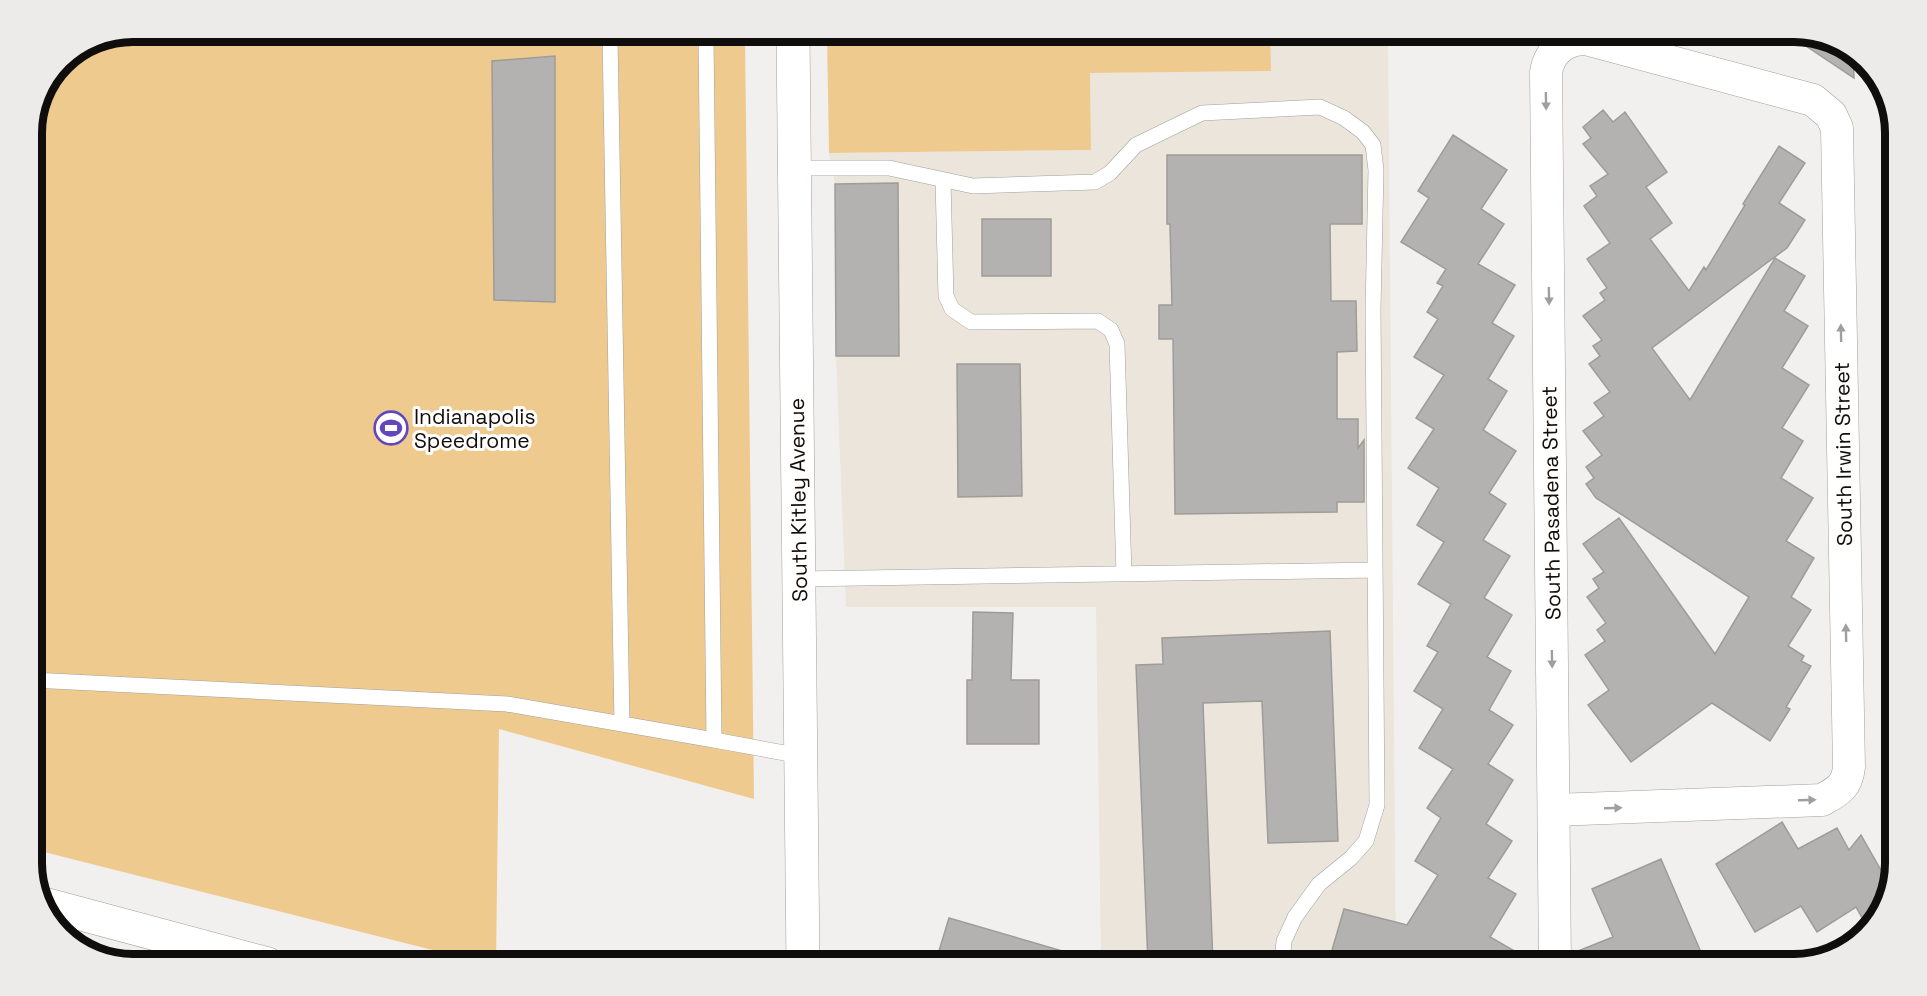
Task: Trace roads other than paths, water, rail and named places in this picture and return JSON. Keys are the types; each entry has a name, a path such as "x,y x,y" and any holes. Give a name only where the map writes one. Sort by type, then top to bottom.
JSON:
{"street":[{"name":"South Kitley Avenue","path":"793,42 803,954"},
{"name":"South Irwin Street","path":"1560,46 1566,42"},
{"name":"South Irwin Street","path":"1554,810 1822,800 1839,792 1847,780 1849,767 1837,128 1831,115 1821,105 1805,97 1597,42"},
{"name":"South Pasadena Street","path":"1556,954 1546,72 1549,62 1560,46"},
{"path":"53,906 231,954"}],"lane":[{"path":"610,42 622,724"},
{"path":"706,42 714,740"},
{"path":"794,168 889,168 973,186 1095,182 1110,173 1136,146 1202,112 1320,107 1344,118 1363,132 1373,146 1376,170 1373,310 1377,805 1366,841 1351,858 1319,884 1295,916 1284,941 1283,954"},
{"path":"943,181 946,296 952,309 971,322 1098,321 1111,330 1117,344 1124,574"},
{"path":"799,579 1375,570"},
{"path":"42,681 507,704 801,756"}],"place":[{"name":"Indianapolis Speedrome","path":"391,428"}]}
